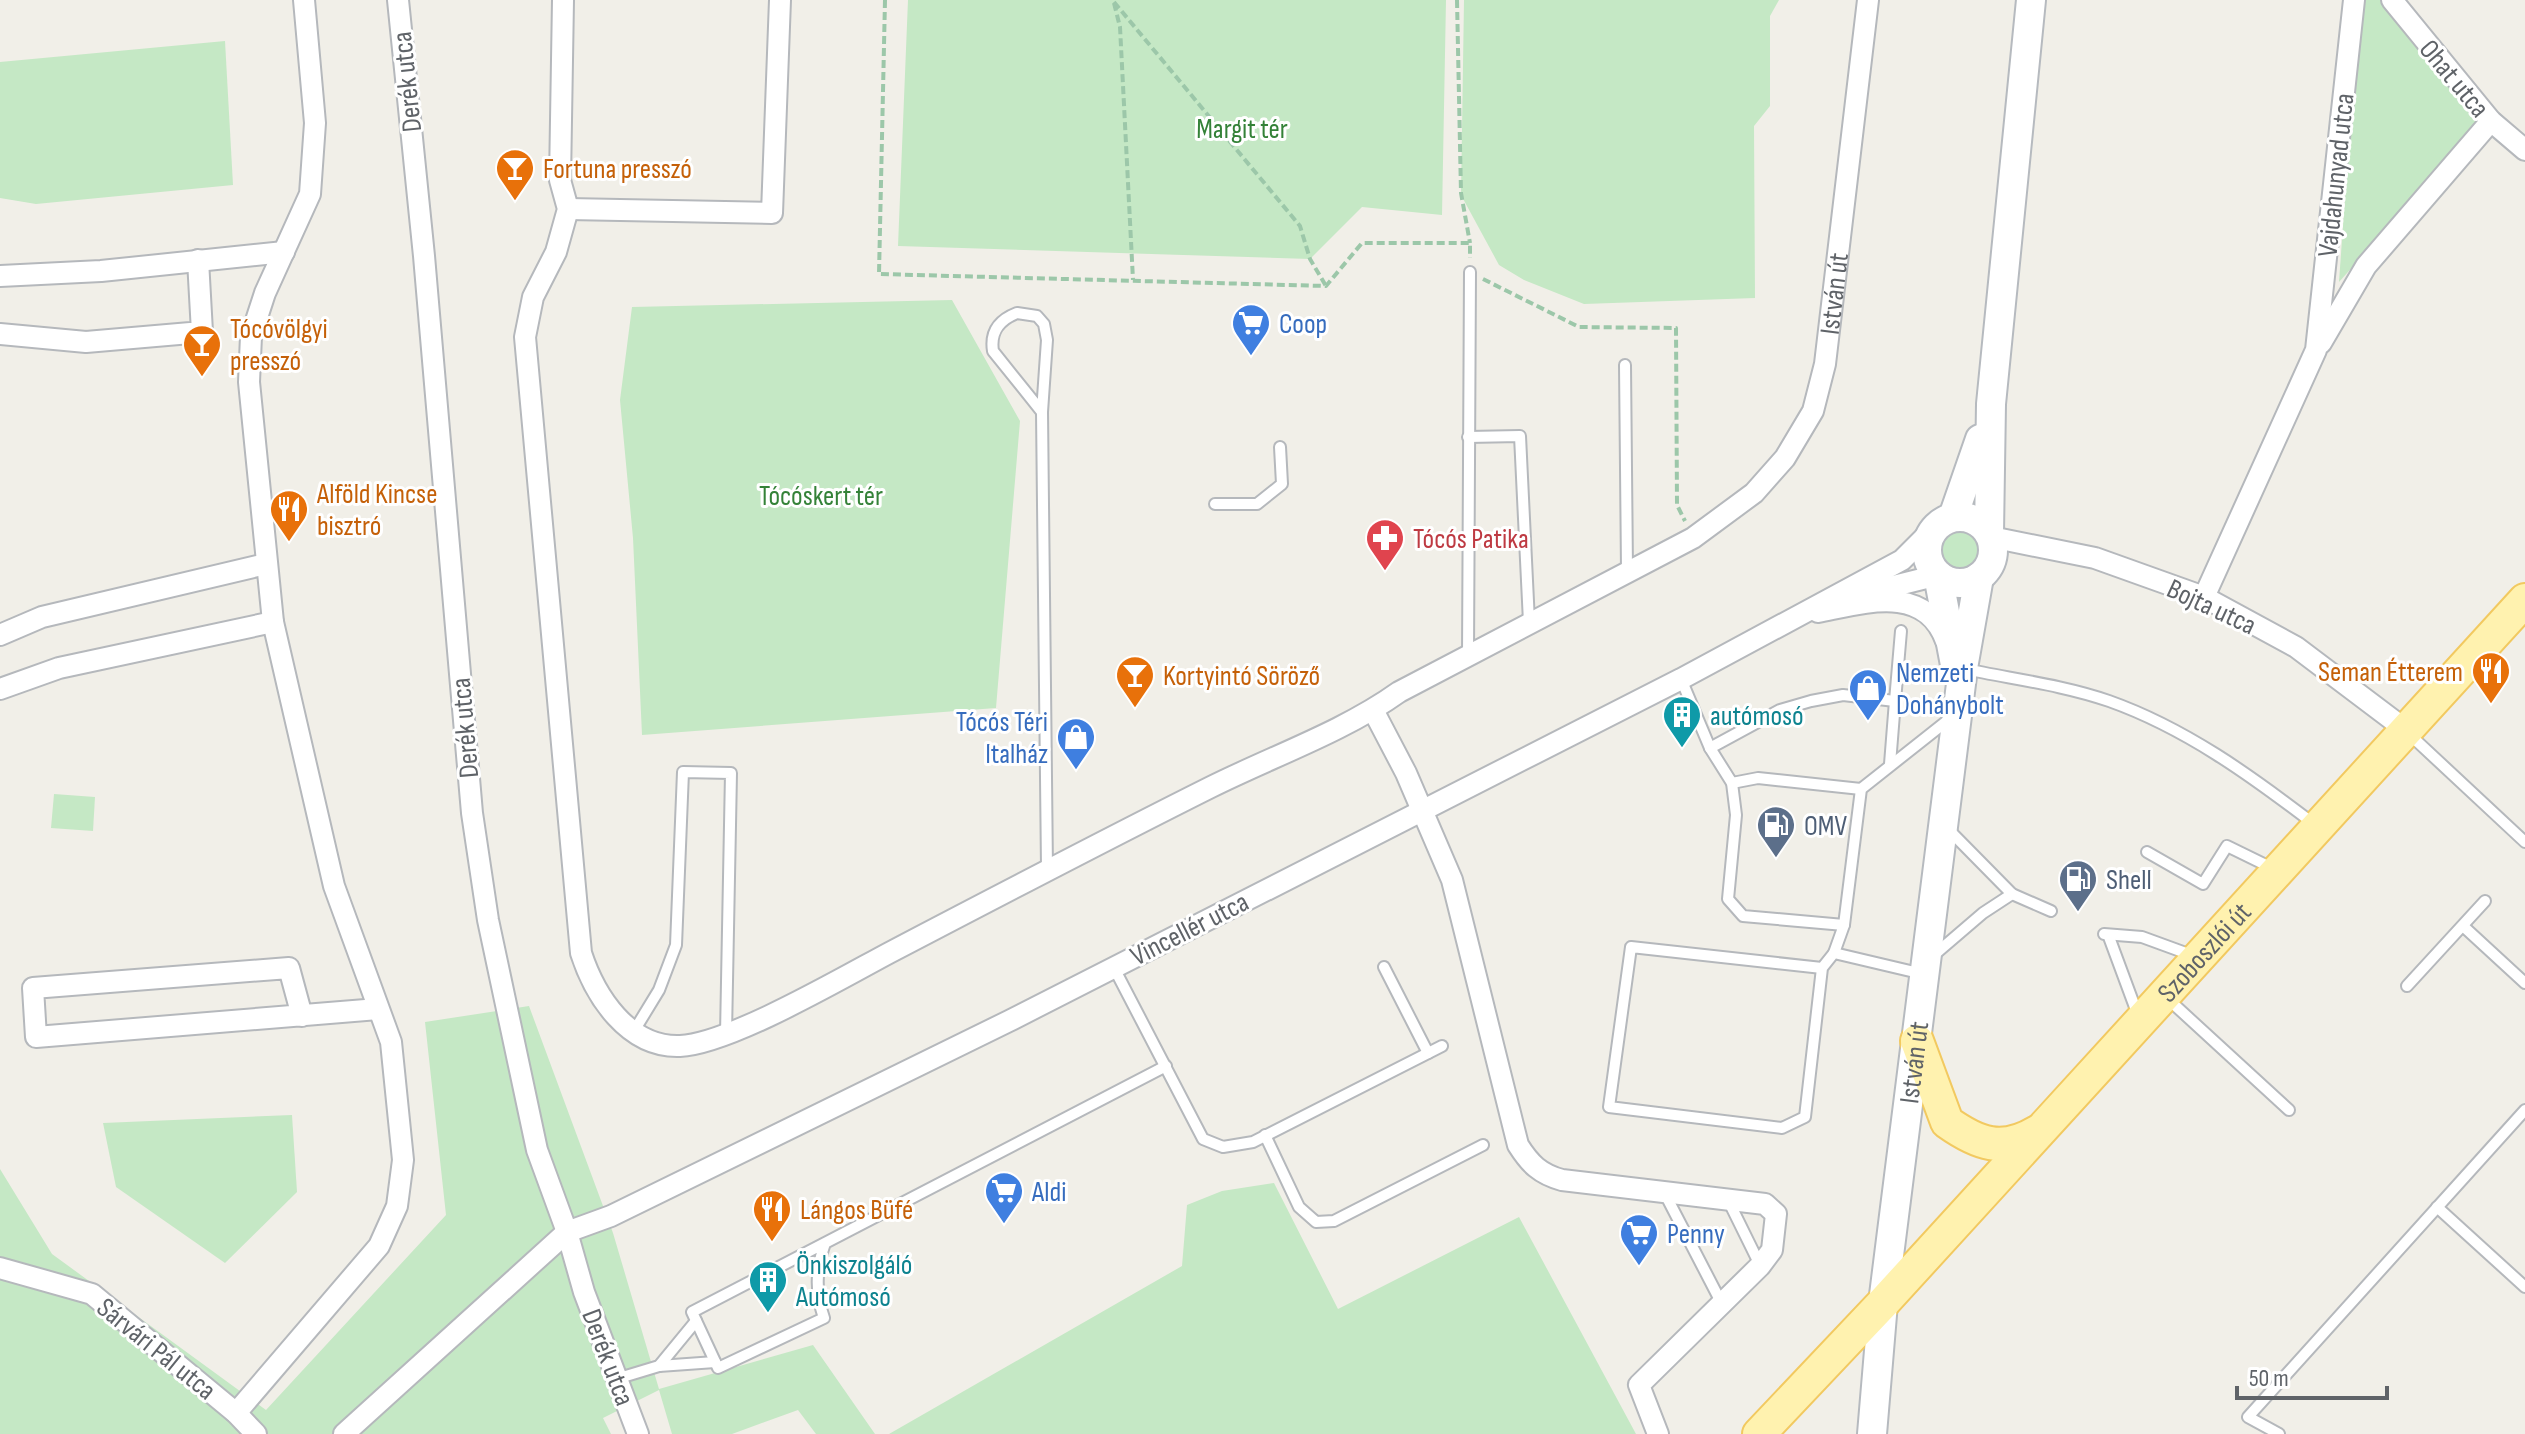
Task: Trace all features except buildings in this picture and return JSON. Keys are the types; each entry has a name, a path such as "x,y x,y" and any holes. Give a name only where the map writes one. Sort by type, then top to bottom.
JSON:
{"main road":[{"name":"Szoboszlói út","path":"1760,1431 1883,1303 2525,600"},
{"path":"1917,1041 1947,1122 1969,1137 1987,1144 2007,1146 2043,1128"}],"street":[{"path":"236,1413 379,1246 397,1206 403,1160 391,1042 334,886 273,622 249,382 251,336 310,194 315,123 304,0"},
{"name":"Derék utca","path":"398,0 424,256 472,813 511,1040 537,1150 638,1434"},
{"path":"563,0 560,180 568,209 556,252 533,297 525,337 581,953 601,999 634,1031 678,1046 726,1034 1373,710 1399,692 1627,570"},
{"path":"568,209 772,213 780,0"},
{"name":"István út","path":"1627,570 1693,538 1754,493 1785,458 1813,411 1825,364 1868,0"},
{"path":"1991,404 1943,523 1926,553 1938,575 1962,584 1979,577 1992,559 1991,404 2031,0"},
{"name":"Vajdahunyad utca","path":"2316,350 2354,0"},
{"name":"Ohat utca","path":"2392,0 2491,121 2525,150"},
{"name":"Vajdahunyad utca","path":"2204,597 2316,350 2366,266 2491,121"},
{"path":"0,276 101,271 284,252"},
{"path":"0,334 86,342 202,332 198,260"},
{"path":"1943,523 1973,519 1990,535"},
{"name":"Vincellér utca","path":"567,1232 685,1181 1681,679 1902,560 1943,523"},
{"name":"Bojta utca","path":"1990,535 2095,558 2204,597 2296,647 2406,730"},
{"path":"0,635 42,617 266,564"},
{"name":"Vincellér utca","path":"1806,614 1885,587 1938,575"},
{"name":"István út","path":"1938,575 1961,691"},
{"name":"István út","path":"1872,1434 1883,1303 1961,691 1979,577"},
{"path":"1806,614 1880,600 1912,604 1942,629 1961,691"},
{"path":"0,689 59,668 273,622"},
{"path":"1373,710 1423,809 1452,880 1518,1145 1531,1165 1545,1176 1765,1204 1776,1214 1772,1250 1760,1266 1639,1385 1658,1434"},
{"path":"302,1016 289,968 33,988 36,1037 302,1016 378,1009"},
{"path":"344,1434 567,1232"},
{"name":"Sárvári Pál utca","path":"0,1268 92,1294 236,1413 256,1434"}],"lane":[{"path":"1468,655 1470,272"},
{"path":"1042,412 993,351 991,341 999,323 1017,313 1037,316 1047,333 1042,412 1047,871"},
{"path":"1625,365 1627,570"},
{"path":"1468,437 1520,436 1529,622"},
{"path":"1215,504 1257,504 1282,484 1280,447"},
{"path":"1890,764 1901,631"},
{"path":"1681,679 1710,748 1732,783 1736,815 1728,899 1743,916 1844,925"},
{"path":"1822,968 1631,947 1609,1107 1782,1128 1805,1117 1822,968 1834,953 1844,925 1861,789 1890,764 1961,691 2079,692 2145,716 2240,767 2318,827"},
{"path":"1710,748 1780,710 1811,701 1843,695 1895,701"},
{"path":"2406,730 2525,842"},
{"path":"634,1031 659,990 676,945 683,772 731,773 726,1034"},
{"path":"1732,783 1758,778 1861,789"},
{"path":"1945,827 2012,894 2051,911"},
{"path":"2147,852 2203,884 2227,846 2277,871"},
{"path":"1834,953 1926,968 1983,913 2012,894"},
{"path":"2407,986 2485,901"},
{"path":"2463,926 2525,983"},
{"path":"2140,1022 2107,936 2142,937 2198,958"},
{"path":"1113,966 1203,1139 1231,1146 1265,1135 1442,1046"},
{"path":"1384,967 1428,1053"},
{"path":"2164,995 2289,1110"},
{"path":"825,1243 818,1264 818,1300 824,1318 718,1368 692,1312 1166,1066"},
{"path":"2279,1434 2248,1417 2525,1110"},
{"path":"1265,1135 1299,1207 1316,1222 1334,1221 1483,1145"},
{"path":"1663,1190 1722,1304"},
{"path":"1727,1199 1760,1266"},
{"path":"2437,1207 2525,1287"},
{"path":"659,1366 696,1321"},
{"path":"616,1379 659,1366 715,1362"}],"path":[{"path":"885,0 879,274 1133,280 1120,27 1114,1"},
{"path":"1457,0 1461,193 1470,243"},
{"path":"1114,1 1300,226 1310,259 1326,286"}],"green space":[{"name":"Margit tér","path":"908,0 1446,0 1442,215 1362,207 1310,259 898,246"},
{"path":"1464,0 1779,0 1770,16 1770,106 1754,126 1755,298 1584,304 1524,280 1499,265 1461,195"},
{"path":"2359,0 2385,0 2482,122 2339,282"},
{"path":"225,41 233,185 36,204 0,198 0,62"},
{"name":"Tócóskert tér","path":"952,300 1020,421 996,708 642,735 633,538 620,400 632,307"},
{"path":"1960,528 1977,535 1984,552 1977,569 1960,576 1943,569 1936,552 1943,535"},
{"path":"54,794 95,797 93,831 51,828"},
{"path":"529,1006 613,1233 659,1389 813,1345 875,1434 816,1434 798,1410 732,1434 672,1434 659,1390 603,1418 611,1434 0,1434 0,1169 52,1254 266,1410 446,1215 425,1022"},
{"path":"292,1115 297,1192 225,1263 116,1187 103,1123"},
{"path":"1274,1183 1338,1309 1519,1217 1636,1434 889,1434 1182,1266 1187,1205 1222,1191"}],"place":[{"name":"Fortuna presszó","path":"515,202"},
{"name":"Coop","path":"1251,357"},
{"name":"Tócóvölgyi presszó","path":"202,378"},
{"name":"Alföld Kincse bisztró","path":"289,543"},
{"name":"Tócós Patika","path":"1385,572"},
{"name":"Seman Étterem","path":"2491,705"},
{"name":"Kortyintó Söröző","path":"1135,709"},
{"name":"Nemzeti Dohánybolt","path":"1868,722"},
{"name":"autómosó","path":"1682,749"},
{"name":"Tócós Téri Italház","path":"1076,771"},
{"name":"OMV","path":"1776,859"},
{"name":"Shell","path":"2078,913"},
{"name":"Aldi","path":"1004,1225"},
{"name":"Lángos Büfé","path":"772,1243"},
{"name":"Penny","path":"1639,1267"},
{"name":"Önkiszolgáló Autómosó","path":"768,1314"}]}
